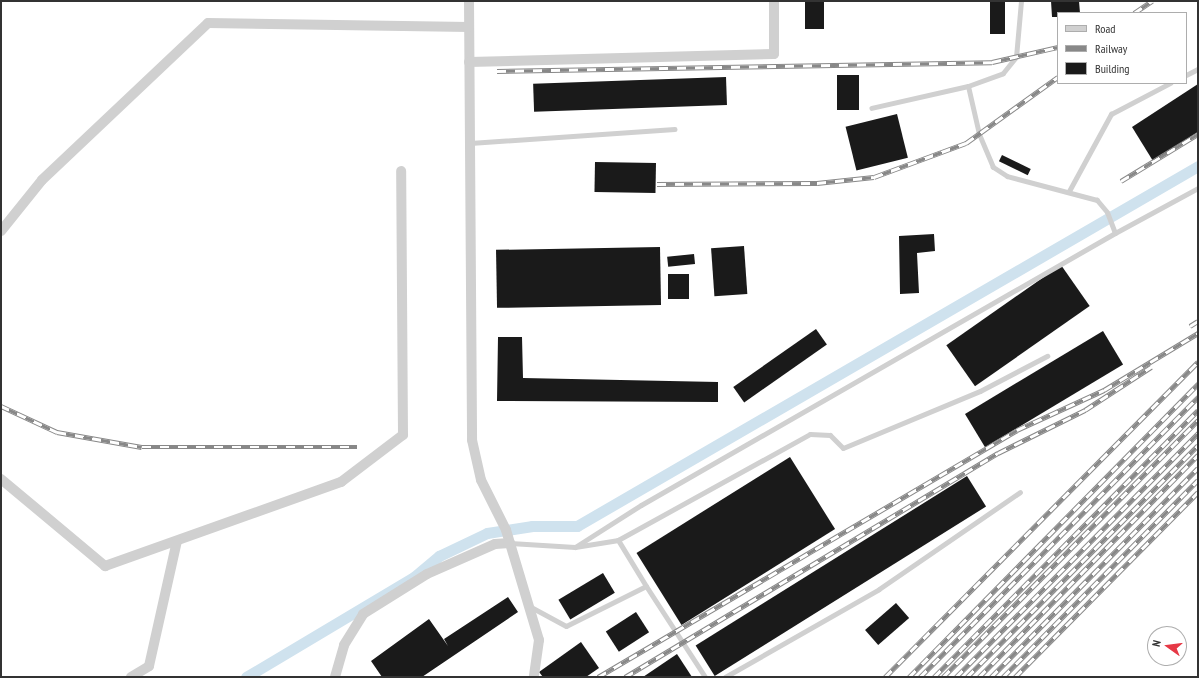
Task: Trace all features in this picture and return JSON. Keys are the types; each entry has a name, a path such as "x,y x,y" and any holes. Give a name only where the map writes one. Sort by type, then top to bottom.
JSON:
{"street":[{"path":"469,1 472,440 481,480 510,543 539,640 534,677"},
{"path":"469,62 774,54 774,1"},
{"path":"1,231 42,180 208,23 469,27"},
{"path":"1,480 105,566 341,482 402,435 401,172"},
{"path":"132,677 149,666 177,541"},
{"path":"335,677 344,645 363,614 427,574 495,544 510,543"}],"lane":[{"path":"871,108 968,86 1004,72 1016,57 1021,1"},
{"path":"1187,74 1198,69"},
{"path":"1069,191 1111,114 1168,84"},
{"path":"968,86 979,134 993,167 1007,176 1069,191 1097,200 1107,212 1115,233"},
{"path":"470,143 675,129"},
{"path":"575,547 1115,233 1198,188"},
{"path":"510,543 575,547 618,540 810,434 830,435 843,448 980,391 1046,356"},
{"path":"725,677 879,589 1020,492"},
{"path":"618,540 705,677"},
{"path":"529,605 566,626 646,586"}],"building":[{"path":"805,1 824,1 824,29 805,29"},
{"path":"990,1 1005,1 1005,34 990,34"},
{"path":"1051,1 1079,1 1080,12 1057,12 1057,17 1052,17"},
{"path":"837,75 859,75 859,110 837,110"},
{"path":"726,77 727,105 534,112 533,84"},
{"path":"1198,84 1198,132 1153,161 1132,127"},
{"path":"897,114 908,158 856,170 846,127"},
{"path":"1002,155 1031,169 1028,175 999,161"},
{"path":"595,162 656,163 655,193 594,192"},
{"path":"934,234 935,251 917,253 919,293 900,294 899,236"},
{"path":"744,246 747,294 714,296 711,248"},
{"path":"660,247 661,305 497,308 496,250"},
{"path":"694,254 695,264 668,267 667,257"},
{"path":"1061,265 1090,306 975,386 946,345"},
{"path":"668,274 689,274 689,299 668,299"},
{"path":"816,329 827,345 744,402 733,387"},
{"path":"1103,331 1123,364 985,447 965,414"},
{"path":"498,337 522,337 523,378 718,382 718,402 497,401"},
{"path":"790,457 835,529 682,625 637,553"},
{"path":"967,476 986,507 715,676 696,646"},
{"path":"603,573 615,593 570,619 558,600"},
{"path":"508,597 518,612 422,677 382,677 371,661 429,619 448,646 444,639"},
{"path":"896,603 909,618 878,645 865,630"},
{"path":"636,612 649,632 619,652 606,632"},
{"path":"581,642 599,668 586,677 543,677 539,672"},
{"path":"677,654 692,677 643,677"}],"waterway":[{"path":"246,677 414,577 439,556 487,533 532,526 577,526 1198,166"}],"railway":[{"path":"1136,12 1152,1"},
{"path":"497,71 992,62 1057,47"},
{"path":"657,184 817,183 874,177 966,143 1057,78"},
{"path":"1121,181 1198,134"},
{"path":"1190,326 1198,321"},
{"path":"598,677 1017,430 1104,390 1198,333"},
{"path":"885,677 1198,362"},
{"path":"625,677 998,453 1085,410 1151,367"},
{"path":"909,677 1198,384"},
{"path":"920,677 1198,397"},
{"path":"1,406 57,432 142,447 357,447"},
{"path":"934,677 1198,410"},
{"path":"943,677 1198,420"},
{"path":"956,677 1198,433"},
{"path":"967,677 1198,445"},
{"path":"979,677 1198,455"},
{"path":"991,677 1198,468"},
{"path":"1003,677 1198,480"},
{"path":"1015,677 1198,492"}]}
